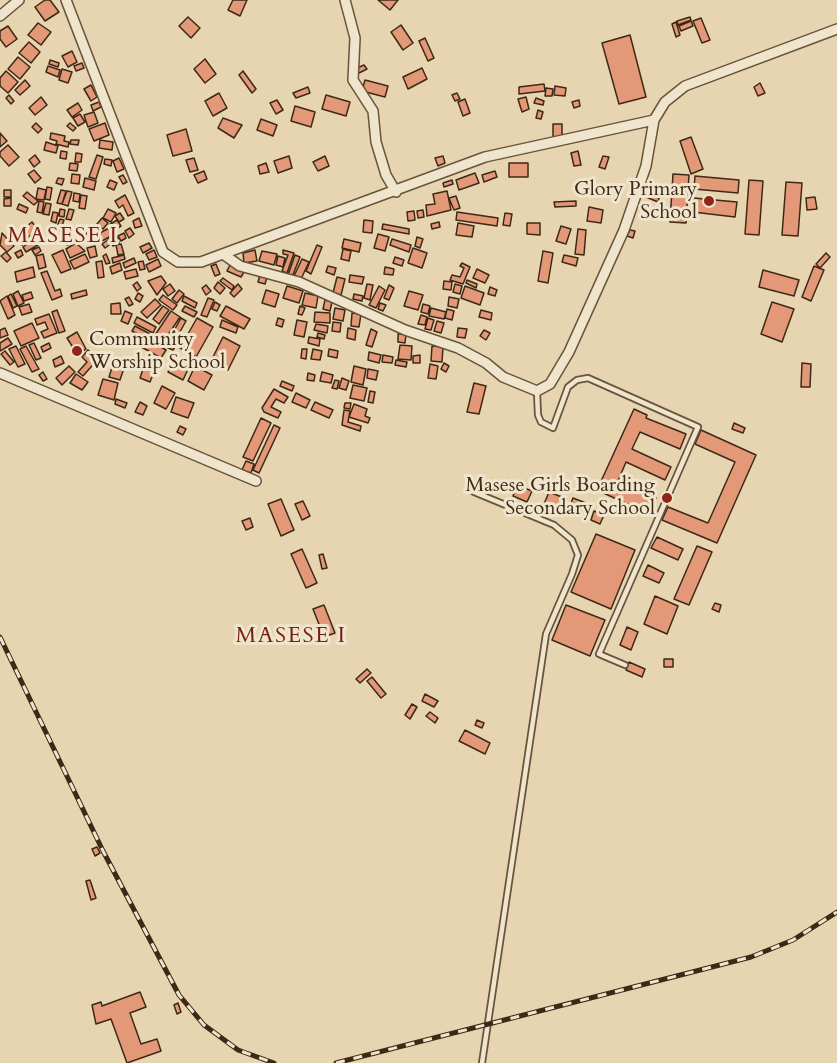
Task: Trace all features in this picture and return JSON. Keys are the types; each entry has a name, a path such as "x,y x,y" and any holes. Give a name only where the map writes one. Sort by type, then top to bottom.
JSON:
{"street":[{"path":"0,16 19,0"},
{"path":"66,0 163,252 178,262 190,263 223,254 499,153 654,120"},
{"path":"345,0 355,38 351,70 353,80 373,111 376,142 386,175 396,192"},
{"path":"223,254 246,268 299,282 405,330 458,348 486,363 503,377 537,392 550,384 569,352 624,230 643,176 654,120 664,102 685,86 837,29"},
{"path":"0,373 255,481"}],"lane":[{"path":"537,392 538,415 541,422 553,428 568,387 577,380 588,378 698,427 598,654 625,664"},
{"path":"474,492 554,525 572,540 578,555 569,583 546,634 482,1063"}],"building":[{"path":"45,0 50,0 59,12 45,21 35,7"},
{"path":"233,0 247,0 240,16 228,10"},
{"path":"378,0 398,0 390,10"},
{"path":"188,17 200,28 191,38 179,26"},
{"path":"690,17 691,20 678,25 677,21"},
{"path":"701,18 710,40 702,43 693,21"},
{"path":"691,21 693,26 681,31 679,26"},
{"path":"676,22 680,35 676,37 672,24"},
{"path":"38,23 51,32 41,45 28,35"},
{"path":"401,25 413,43 403,50 391,32"},
{"path":"8,26 17,39 6,47 0,39 0,31"},
{"path":"630,35 646,97 619,104 602,43"},
{"path":"425,38 434,58 428,61 419,41"},
{"path":"29,42 40,52 31,63 19,53"},
{"path":"72,51 77,62 68,67 62,56"},
{"path":"18,57 30,67 20,79 8,69"},
{"path":"205,59 216,74 205,83 194,69"},
{"path":"50,60 59,63 58,67 49,64"},
{"path":"82,63 84,68 76,71 74,66"},
{"path":"364,65 367,69 357,74 355,69"},
{"path":"48,66 60,70 58,77 46,72"},
{"path":"422,68 427,79 408,89 403,77"},
{"path":"62,69 72,72 68,83 59,80"},
{"path":"6,71 18,82 8,93 0,86 0,78"},
{"path":"243,71 256,89 252,93 239,75"},
{"path":"25,80 30,86 20,95 15,90"},
{"path":"365,80 388,86 385,97 362,91"},
{"path":"760,83 765,93 758,96 754,87"},
{"path":"544,84 545,91 519,94 519,87"},
{"path":"91,85 97,97 91,101 84,89"},
{"path":"555,86 566,88 565,96 554,95"},
{"path":"308,87 310,93 296,98 293,93"},
{"path":"546,88 553,89 552,96 545,96"},
{"path":"219,93 227,108 213,116 205,101"},
{"path":"457,93 460,99 455,101 452,95"},
{"path":"9,95 14,101 11,104 6,98"},
{"path":"326,95 350,102 346,116 322,109"},
{"path":"41,97 47,105 35,115 29,108"},
{"path":"526,97 529,109 522,112 518,99"},
{"path":"536,98 544,101 543,105 534,103"},
{"path":"465,99 470,113 463,116 458,102"},
{"path":"277,100 283,110 276,114 270,103"},
{"path":"579,100 580,106 574,108 572,102"},
{"path":"99,102 101,107 93,111 91,105"},
{"path":"78,103 82,110 72,117 67,110"},
{"path":"295,106 315,112 311,127 291,121"},
{"path":"538,110 543,112 541,119 536,118"},
{"path":"94,112 98,123 88,127 84,115"},
{"path":"80,114 85,122 78,126 73,118"},
{"path":"223,118 242,125 234,138 218,128"},
{"path":"261,119 277,125 273,136 257,130"},
{"path":"36,123 42,129 38,133 32,127"},
{"path":"70,123 76,128 73,131 67,126"},
{"path":"105,123 109,135 94,141 89,129"},
{"path":"553,124 562,124 562,137 553,137"},
{"path":"186,129 192,151 173,156 167,135"},
{"path":"0,133 7,141 0,147"},
{"path":"51,133 65,136 64,141 69,142 68,147 56,144 57,141 50,139"},
{"path":"691,137 703,169 691,174 680,141"},
{"path":"71,140 79,140 78,145 70,144"},
{"path":"100,140 113,142 112,150 99,148"},
{"path":"46,142 58,146 56,153 44,150"},
{"path":"8,145 19,157 9,166 0,156 0,152"},
{"path":"61,151 67,152 66,159 60,158"},
{"path":"578,151 581,165 574,166 571,153"},
{"path":"76,153 82,154 81,162 75,162"},
{"path":"35,155 40,162 34,167 29,160"},
{"path":"97,155 103,157 96,179 89,177"},
{"path":"289,156 292,168 278,173 274,161"},
{"path":"325,156 329,166 318,171 313,162"},
{"path":"443,156 445,163 438,166 435,158"},
{"path":"603,156 609,157 605,169 599,167"},
{"path":"119,158 124,169 117,172 113,161"},
{"path":"194,158 198,170 190,172 186,160"},
{"path":"105,159 112,160 111,166 104,164"},
{"path":"70,163 78,164 77,171 69,170"},
{"path":"266,163 269,172 260,174 258,166"},
{"path":"509,163 528,163 528,177 509,177"},
{"path":"34,170 41,178 35,183 28,174"},
{"path":"204,171 207,179 198,183 194,175"},
{"path":"495,171 497,177 484,182 482,175"},
{"path":"475,173 479,183 459,190 456,180"},
{"path":"72,174 80,175 79,184 71,183"},
{"path":"673,174 689,175 686,223 670,222"},
{"path":"123,175 127,182 123,184 119,177"},
{"path":"695,176 739,180 738,193 694,189"},
{"path":"58,178 64,179 62,185 56,183"},
{"path":"85,178 96,181 94,190 83,187"},
{"path":"110,180 117,183 114,190 107,187"},
{"path":"452,180 453,184 444,187 443,183"},
{"path":"749,180 763,181 759,235 745,234"},
{"path":"786,182 802,183 798,236 782,235"},
{"path":"47,187 52,188 50,200 45,199"},
{"path":"38,188 46,190 44,200 36,199"},
{"path":"4,190 11,190 11,197 4,197"},
{"path":"61,190 66,191 62,204 57,203"},
{"path":"67,191 72,192 68,206 62,204"},
{"path":"447,191 451,210 427,216 426,205 435,204 433,194"},
{"path":"27,192 38,201 34,205 23,196"},
{"path":"74,193 80,194 79,202 73,201"},
{"path":"647,194 659,198 658,202 646,197"},
{"path":"81,195 87,196 85,209 79,208"},
{"path":"125,195 134,213 128,216 123,205 119,208 115,201"},
{"path":"456,196 460,208 454,210 449,198"},
{"path":"815,197 817,209 807,210 806,198"},
{"path":"11,198 11,206 4,206 4,199"},
{"path":"694,198 737,202 735,217 693,212"},
{"path":"39,201 44,202 42,213 37,212"},
{"path":"576,201 576,206 555,207 554,202"},
{"path":"46,203 51,204 49,215 43,214"},
{"path":"19,204 28,208 26,213 17,209"},
{"path":"589,207 603,210 601,223 587,221"},
{"path":"60,209 65,210 64,217 59,216"},
{"path":"69,209 74,210 71,220 66,219"},
{"path":"108,209 116,213 111,222 103,218"},
{"path":"423,210 424,217 418,218 417,211"},
{"path":"414,211 415,220 408,221 407,212"},
{"path":"53,212 58,213 56,223 51,221"},
{"path":"457,212 498,218 497,226 456,220"},
{"path":"120,213 124,219 119,222 115,216"},
{"path":"505,213 512,214 510,226 503,225"},
{"path":"102,218 108,223 103,229 97,224"},
{"path":"139,218 142,226 135,228 133,221"},
{"path":"60,219 64,220 60,231 56,229"},
{"path":"117,220 121,226 113,231 109,225"},
{"path":"364,220 373,221 372,233 363,232"},
{"path":"32,222 38,230 27,238 21,231"},
{"path":"439,222 440,227 432,229 431,224"},
{"path":"458,223 474,226 472,237 456,235"},
{"path":"527,223 540,223 540,235 527,234"},
{"path":"383,224 409,229 409,234 382,229"},
{"path":"561,226 571,229 566,244 556,241"},
{"path":"83,228 89,237 85,240 79,230"},
{"path":"109,228 113,235 102,241 98,234"},
{"path":"130,228 134,234 129,238 125,231"},
{"path":"578,229 586,230 584,255 575,254"},
{"path":"630,230 635,231 633,238 627,236"},
{"path":"2,233 14,246 7,252 0,245"},
{"path":"124,233 126,238 121,241 118,236"},
{"path":"21,234 27,242 22,245 16,237"},
{"path":"71,234 75,242 67,245 64,238"},
{"path":"378,234 389,237 385,251 374,248"},
{"path":"117,237 119,243 113,246 111,241"},
{"path":"417,237 423,239 420,248 415,246"},
{"path":"34,239 38,245 26,252 23,247"},
{"path":"109,239 112,243 105,248 102,244"},
{"path":"344,239 361,243 359,252 342,248"},
{"path":"392,239 411,245 409,252 390,245"},
{"path":"76,243 85,251 70,258 66,249"},
{"path":"149,243 152,248 143,253 140,247"},
{"path":"121,244 124,254 118,255 116,245"},
{"path":"317,245 322,247 311,274 306,271"},
{"path":"95,246 97,256 90,258 87,248"},
{"path":"39,247 41,251 35,255 32,250"},
{"path":"413,248 427,253 422,268 408,263"},
{"path":"343,249 351,251 349,261 341,259"},
{"path":"21,250 23,255 18,258 15,253"},
{"path":"63,250 71,269 61,273 52,255"},
{"path":"154,250 157,257 149,260 146,254"},
{"path":"255,250 257,261 244,263 243,253"},
{"path":"283,250 294,253 287,273 282,271 288,255 283,254"},
{"path":"262,251 277,254 274,265 259,261"},
{"path":"543,251 553,253 548,283 538,281"},
{"path":"6,252 11,258 7,262 1,256"},
{"path":"826,253 830,257 820,268 816,264"},
{"path":"43,254 46,267 39,269 36,256"},
{"path":"85,254 89,262 74,269 70,261"},
{"path":"106,254 110,263 106,264 103,256"},
{"path":"124,255 125,259 113,263 112,258"},
{"path":"295,255 300,257 292,277 288,275"},
{"path":"564,255 578,258 576,266 562,262"},
{"path":"278,256 285,258 283,267 276,265"},
{"path":"395,257 404,260 402,266 393,263"},
{"path":"134,258 136,263 125,268 123,263"},
{"path":"158,259 161,266 149,272 146,265"},
{"path":"302,259 309,262 301,279 294,276"},
{"path":"102,261 104,277 98,278 96,262"},
{"path":"143,261 145,269 140,270 138,262"},
{"path":"120,263 122,270 112,274 110,267"},
{"path":"462,263 470,267 463,284 450,280 452,275 460,277 464,268 460,266"},
{"path":"216,264 220,274 215,276 211,266"},
{"path":"230,265 244,272 241,277 227,271"},
{"path":"328,266 336,268 334,275 326,272"},
{"path":"814,266 824,270 811,301 802,297"},
{"path":"33,267 35,277 17,282 15,272"},
{"path":"385,267 394,269 393,275 384,274"},
{"path":"136,269 138,276 126,279 124,272"},
{"path":"477,269 489,275 485,283 473,278"},
{"path":"763,270 799,280 794,296 759,287"},
{"path":"47,271 55,291 60,289 62,296 52,300 41,273"},
{"path":"260,275 267,277 265,284 258,282"},
{"path":"350,275 364,277 362,284 349,282"},
{"path":"161,276 166,283 157,295 148,281"},
{"path":"337,277 345,279 341,295 333,293"},
{"path":"223,278 234,286 232,290 220,281"},
{"path":"467,280 477,284 476,288 466,283"},
{"path":"444,281 452,282 451,290 443,289"},
{"path":"137,282 141,288 137,291 133,285"},
{"path":"218,282 225,288 220,294 214,288"},
{"path":"170,284 175,291 168,296 163,289"},
{"path":"238,284 242,289 234,297 230,293"},
{"path":"367,284 373,285 370,300 364,298"},
{"path":"455,284 462,286 460,294 453,292"},
{"path":"206,285 211,291 206,295 202,288"},
{"path":"389,285 394,288 389,300 384,298"},
{"path":"287,286 303,291 299,303 283,298"},
{"path":"379,286 385,290 376,308 369,305"},
{"path":"465,286 484,293 480,305 461,298"},
{"path":"490,287 497,290 495,296 488,294"},
{"path":"86,290 87,295 72,299 71,294"},
{"path":"179,290 184,294 177,303 172,299"},
{"path":"266,290 279,294 275,307 262,303"},
{"path":"18,291 24,303 18,306 13,294"},
{"path":"409,291 423,295 418,310 404,306"},
{"path":"31,292 33,298 24,301 22,295"},
{"path":"138,293 143,296 140,302 135,299"},
{"path":"305,293 318,296 316,308 302,305"},
{"path":"11,294 17,306 13,308 8,296"},
{"path":"354,294 363,296 362,301 353,299"},
{"path":"163,295 177,305 173,310 159,300"},
{"path":"7,296 15,315 8,319 0,301"},
{"path":"184,296 197,303 195,308 182,301"},
{"path":"129,297 133,304 129,306 125,299"},
{"path":"449,297 459,299 457,308 448,306"},
{"path":"208,298 214,300 207,317 201,315"},
{"path":"155,299 161,305 147,318 141,312"},
{"path":"325,300 332,302 330,311 323,309"},
{"path":"215,302 220,305 217,311 212,309"},
{"path":"772,302 794,309 782,342 761,334"},
{"path":"120,303 121,314 111,314 111,304"},
{"path":"380,303 386,305 383,311 378,309"},
{"path":"29,304 32,312 22,315 19,307"},
{"path":"423,304 430,306 428,314 421,312"},
{"path":"163,306 169,310 159,324 153,319"},
{"path":"185,306 197,312 194,317 182,311"},
{"path":"226,306 250,319 244,329 220,316"},
{"path":"300,306 305,308 302,315 298,314"},
{"path":"335,308 345,310 343,321 333,319"},
{"path":"431,308 446,312 444,319 429,316"},
{"path":"447,309 454,311 452,320 445,318"},
{"path":"57,310 65,331 59,333 52,312"},
{"path":"481,310 492,313 491,320 479,317"},
{"path":"125,311 132,314 128,324 121,321"},
{"path":"171,311 180,317 162,344 153,338"},
{"path":"315,312 330,313 330,323 314,322"},
{"path":"352,313 361,314 359,327 351,326"},
{"path":"49,314 57,333 44,338 41,332 48,329 45,322 37,325 35,319"},
{"path":"421,315 427,317 425,325 418,324"},
{"path":"137,317 156,327 153,333 134,323"},
{"path":"181,318 186,321 176,339 171,336"},
{"path":"197,318 213,327 196,357 180,348"},
{"path":"278,318 284,320 282,327 276,325"},
{"path":"428,318 434,320 431,330 425,329"},
{"path":"222,320 238,327 236,333 220,327"},
{"path":"297,320 307,322 304,337 294,335"},
{"path":"437,321 444,323 441,333 434,331"},
{"path":"333,322 341,323 340,332 332,331"},
{"path":"32,323 39,338 21,346 14,331"},
{"path":"316,324 328,326 327,333 314,330"},
{"path":"135,326 152,335 149,340 132,331"},
{"path":"5,328 8,335 0,338 0,330"},
{"path":"348,328 356,330 355,340 347,338"},
{"path":"458,328 467,329 465,338 457,337"},
{"path":"371,329 377,332 372,347 366,345"},
{"path":"484,330 490,333 486,340 480,336"},
{"path":"77,332 86,349 77,354 67,338"},
{"path":"318,333 325,335 324,339 317,337"},
{"path":"398,334 406,334 405,343 398,342"},
{"path":"141,336 166,350 161,358 136,344"},
{"path":"169,337 178,342 173,350 164,346"},
{"path":"223,337 240,346 228,370 211,361"},
{"path":"309,337 320,339 319,346 308,343"},
{"path":"8,338 12,344 0,351 0,343"},
{"path":"34,343 41,358 36,360 29,345"},
{"path":"49,343 51,348 43,352 41,347"},
{"path":"400,345 412,346 411,360 398,359"},
{"path":"16,346 25,364 18,367 9,349"},
{"path":"26,346 39,369 32,372 20,349"},
{"path":"432,346 443,347 442,362 431,361"},
{"path":"302,349 307,349 306,359 301,358"},
{"path":"313,349 322,351 320,360 311,359"},
{"path":"329,349 338,351 337,358 328,356"},
{"path":"88,350 98,359 83,376 78,372 87,362 82,357"},
{"path":"5,351 14,362 10,365 1,354"},
{"path":"369,352 381,355 379,363 368,360"},
{"path":"383,355 393,357 392,363 382,362"},
{"path":"420,355 420,363 413,363 413,356"},
{"path":"61,356 64,363 55,367 53,360"},
{"path":"115,358 126,362 120,380 109,377"},
{"path":"175,358 190,365 183,380 168,372"},
{"path":"396,360 407,362 406,367 395,365"},
{"path":"145,363 156,367 150,382 140,378"},
{"path":"444,363 449,366 446,372 441,369"},
{"path":"802,363 811,364 810,387 801,387"},
{"path":"430,364 438,366 436,379 428,378"},
{"path":"69,366 75,372 62,385 56,378"},
{"path":"195,366 212,375 204,390 188,381"},
{"path":"354,366 366,369 363,385 351,382"},
{"path":"368,369 378,371 376,380 367,378"},
{"path":"43,372 47,379 43,381 39,375"},
{"path":"322,372 333,375 331,383 320,381"},
{"path":"308,373 315,375 314,381 307,380"},
{"path":"76,374 88,382 82,390 70,383"},
{"path":"342,378 349,381 346,390 339,388"},
{"path":"103,379 118,383 114,400 98,395"},
{"path":"335,380 339,381 337,389 332,388"},
{"path":"282,381 294,386 292,391 280,386"},
{"path":"474,383 486,386 479,414 467,412"},
{"path":"353,385 367,388 364,401 350,398"},
{"path":"162,386 175,393 166,409 154,403"},
{"path":"274,389 288,397 284,403 276,399 271,407 281,412 278,418 264,412 262,408"},
{"path":"370,391 375,392 373,403 368,402"},
{"path":"296,393 310,400 306,408 292,402"},
{"path":"176,397 194,403 188,418 171,412"},
{"path":"116,399 127,403 125,408 115,404"},
{"path":"140,402 147,406 143,415 135,412"},
{"path":"315,402 333,410 329,418 311,410"},
{"path":"345,403 351,403 350,409 344,408"},
{"path":"354,404 367,409 365,416 370,418 368,423 349,417"},
{"path":"634,409 647,415 646,418 686,434 680,449 640,432 632,449 671,467 665,480 626,462 618,481 656,498 649,514 597,490"},
{"path":"344,410 350,411 348,422 361,426 360,431 342,425"},
{"path":"261,418 271,423 253,461 243,457"},
{"path":"734,423 745,428 743,433 732,429"},
{"path":"274,425 280,428 259,473 253,470"},
{"path":"180,426 186,429 183,435 177,432"},
{"path":"701,430 756,455 717,543 662,520 668,507 708,523 735,462 695,444"},
{"path":"246,461 254,464 251,473 242,470"},
{"path":"517,485 532,491 527,502 513,496"},
{"path":"549,492 567,499 562,512 544,504"},
{"path":"573,498 591,505 585,518 568,511"},
{"path":"281,499 294,530 281,536 268,504"},
{"path":"303,501 310,516 302,520 295,504"},
{"path":"594,511 604,515 600,524 591,520"},
{"path":"250,518 253,527 246,530 242,521"},
{"path":"596,534 635,550 611,609 571,592"},
{"path":"657,537 683,549 678,560 651,548"},
{"path":"697,546 712,552 689,605 674,599"},
{"path":"302,549 317,583 306,588 291,554"},
{"path":"323,554 327,568 322,569 319,555"},
{"path":"648,565 664,573 659,583 643,576"},
{"path":"655,596 678,606 667,634 644,624"},
{"path":"715,603 721,605 719,612 712,609"},
{"path":"324,605 335,633 324,637 313,609"},
{"path":"566,605 605,620 590,656 552,640"},
{"path":"627,627 638,632 631,650 620,645"},
{"path":"664,659 673,659 673,667 664,667"},
{"path":"629,662 645,669 642,677 626,670"},
{"path":"367,669 371,673 360,683 356,679"},
{"path":"372,677 386,694 381,698 367,681"},
{"path":"425,694 438,701 434,707 422,701"},
{"path":"412,704 417,707 410,719 405,715"},
{"path":"430,712 438,718 435,723 426,716"},
{"path":"477,720 484,723 482,728 475,725"},
{"path":"465,730 490,743 485,754 459,741"},
{"path":"97,847 100,853 95,856 92,849"},
{"path":"90,880 96,898 91,900 86,881"},
{"path":"140,992 146,1007 130,1013 141,1044 157,1039 161,1051 127,1063 111,1019 96,1024 92,1005 101,1002 102,1006"},
{"path":"178,1003 181,1012 177,1014 174,1005"}],"railway":[{"path":"0,637 103,851 179,995 204,1025 238,1050 274,1063"},
{"path":"336,1063 751,957 793,940 837,912"}],"place":[{"name":"Glory Primary School","path":"709,201"},
{"name":"Community Worship School","path":"77,351"},
{"name":"Masese Girls Boarding Secondary School","path":"667,498"}],"district":[{"name":"MASESE I","path":"63,237"},
{"name":"MASESE I","path":"291,637"}]}
